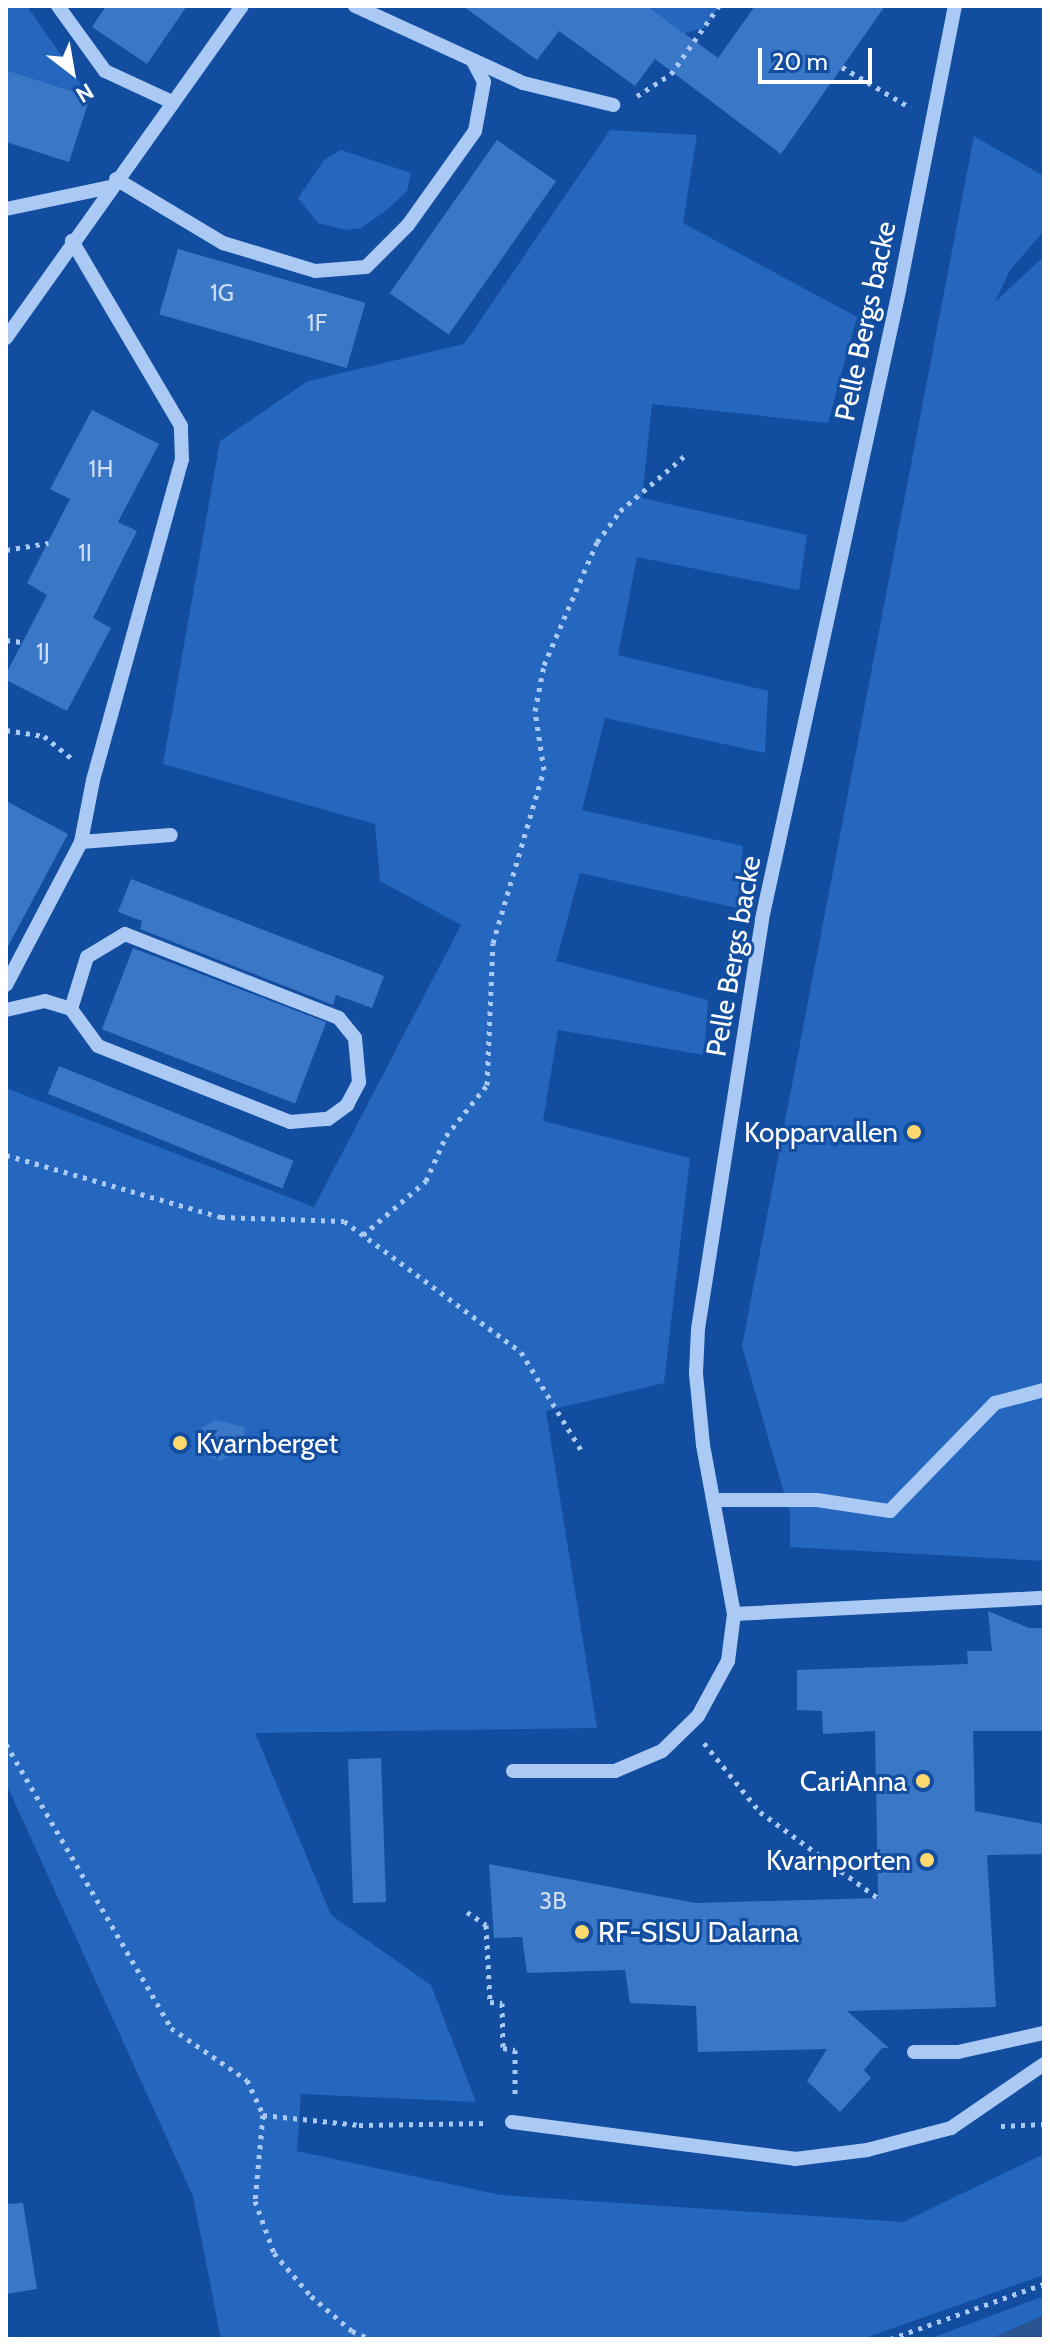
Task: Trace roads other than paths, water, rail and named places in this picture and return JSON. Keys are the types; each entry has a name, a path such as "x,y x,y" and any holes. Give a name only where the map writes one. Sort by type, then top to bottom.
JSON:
{"street":[{"path":"58,6 105,71 172,102"},
{"path":"6,338 113,183 242,6"},
{"path":"355,6 523,83 613,105"},
{"name":"Pelle Bergs backe","path":"513,1771 615,1771 662,1751 689,1725 728,1661 734,1614 714,1500 697,1359 762,919 934,119 955,6"},
{"path":"6,209 113,183 223,243 315,271 366,267 408,225 475,131 484,82 473,61"},
{"path":"6,985 81,842 93,780 182,449 181,426 72,241"},
{"path":"81,842 171,835"},
{"path":"6,1010 45,1001 71,1009 98,1046 290,1122 328,1119 347,1105 359,1082 355,1038 339,1018 125,934 87,957 71,1009"},
{"path":"714,1500 817,1500 890,1511 995,1403 1044,1390"},
{"path":"734,1614 1044,1598"},
{"path":"914,2052 958,2052 1044,2033"},
{"path":"512,2122 795,2159 867,2150 951,2128 1044,2064"}],"place":[{"name":"Kopparvallen","path":"914,1132"},
{"name":"Kvarnberget","path":"180,1443"},
{"name":"CariAnna","path":"923,1781"},
{"name":"Kvarnporten","path":"927,1860"},
{"name":"RF-SISU Dalarna","path":"582,1932"}]}
